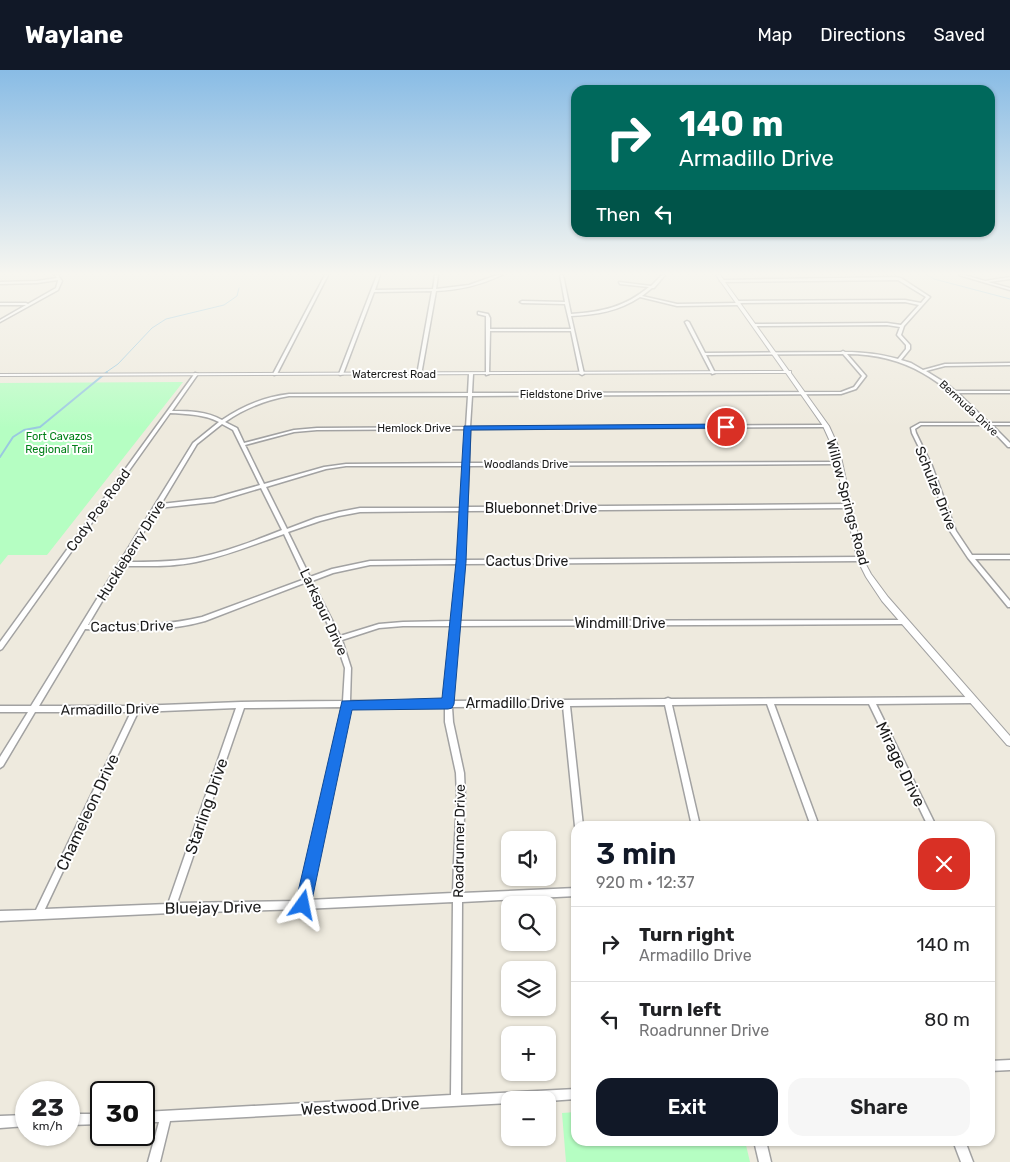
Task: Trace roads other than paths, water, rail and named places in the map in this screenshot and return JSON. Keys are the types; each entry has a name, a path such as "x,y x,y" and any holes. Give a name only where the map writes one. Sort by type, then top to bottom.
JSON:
{"street":[{"path":"275,374 300,326"},
{"path":"341,374 360,326"},
{"path":"419,375 428,326"},
{"path":"487,326 487,374"},
{"path":"572,326 582,374"},
{"path":"690,326 713,373"},
{"name":"Willow Springs Road","path":"756,326 826,426 836,448 860,559 874,583 904,622 1010,742"},
{"path":"899,360 908,349 908,345 899,335 902,326"},
{"path":"488,330 573,330"},
{"name":"Bermuda Drive","path":"704,354 843,352 870,354 899,360 924,370 945,383 1010,446"},
{"name":"Fieldstone Drive","path":"224,422 262,400 282,396 841,393 855,388 864,376 843,352"},
{"path":"924,370 945,365 1010,364"},
{"name":"Watercrest Road","path":"0,375 419,375 789,372"},
{"name":"Cody Poe Road","path":"0,647 196,374"},
{"name":"Roadrunner Drive","path":"456,1101 457,897 461,796 460,773 449,722 448,704 461,562 471,374"},
{"path":"954,392 1010,392"},
{"name":"Larkspur Drive","path":"168,412 196,413 211,416 235,429 265,486 338,639 348,668 346,705 303,905"},
{"name":"Huckleberry Drive","path":"0,764 195,444 210,430 224,422"},
{"name":"Schulze Drive","path":"987,424 920,424 914,428 914,434 934,475 948,522 970,557 1010,605"},
{"path":"987,424 1010,424"},
{"name":"Hemlock Drive","path":"244,444 294,431 317,428 826,426"},
{"name":"Woodlands Drive","path":"158,506 214,500 326,468 346,465 838,463"},
{"name":"Bluebonnet Drive","path":"123,564 154,564 195,560 286,530 360,510 848,506"},
{"path":"970,557 1010,557"},
{"name":"Cactus Drive","path":"84,627 146,629 182,625 309,580 363,564 860,559"},
{"name":"Windmill Drive","path":"338,639 379,626 904,622"},
{"name":"Armadillo Drive","path":"0,709 136,709 241,705 668,701 770,703 971,700"},
{"path":"668,701 695,821"},
{"name":"Mirage Drive","path":"871,701 930,821"},
{"path":"566,703 578,821"},
{"path":"770,703 813,821"},
{"name":"Starling Drive","path":"171,908 241,705"},
{"name":"Chameleon Drive","path":"38,915 136,709"},
{"name":"Bluejay Drive","path":"0,916 171,908 303,905 571,892"},
{"path":"995,1066 1010,1065"},
{"name":"Westwood Drive","path":"155,1116 571,1094"},
{"path":"154,1162 166,1116"},
{"path":"0,1122 15,1121"},
{"path":"761,1146 764,1162"},
{"path":"961,1146 967,1162"}],"waterway":[{"path":"105,373 118,364 155,326"},
{"path":"0,457 13,437 24,430 40,427 107,372"}],"park label":[{"name":"Fort Cavazos Regional Trail","path":"59,442"}]}
